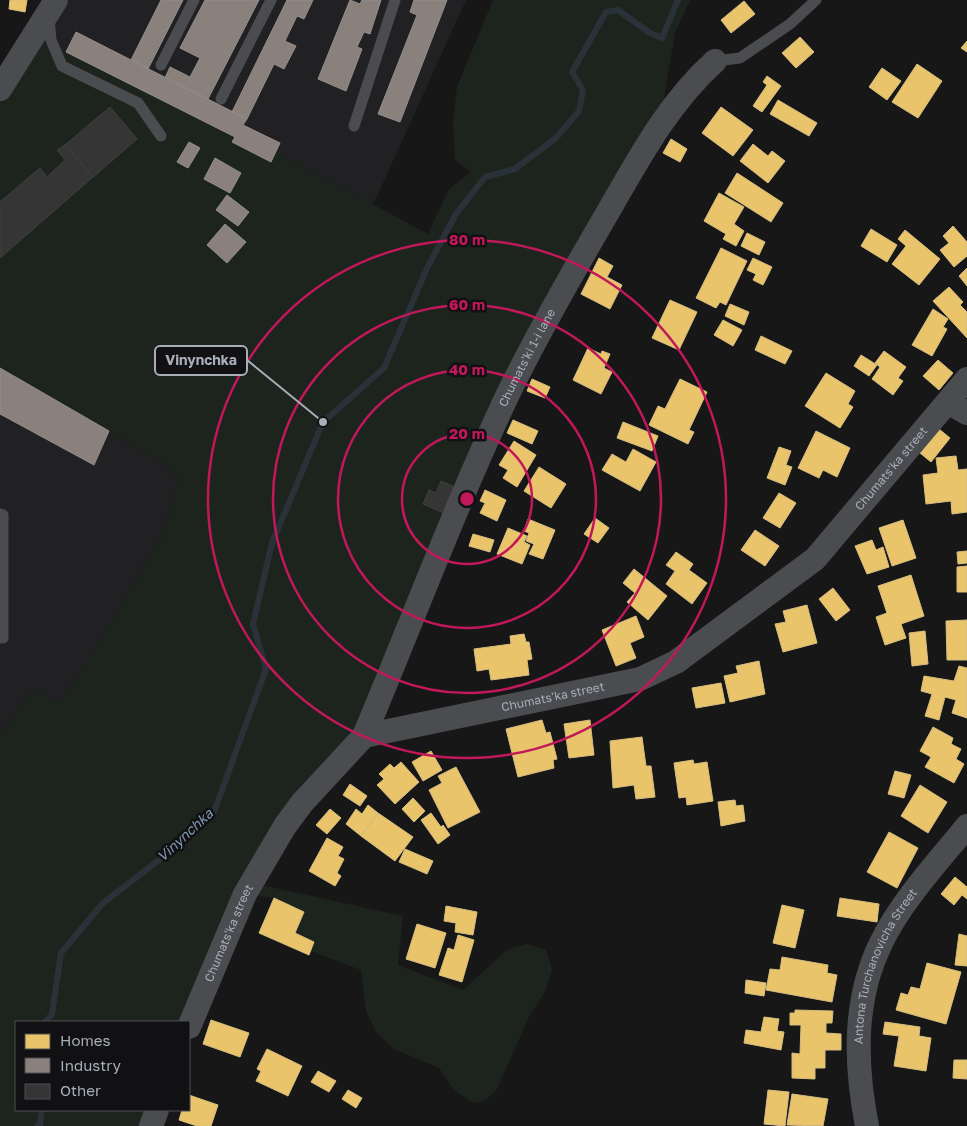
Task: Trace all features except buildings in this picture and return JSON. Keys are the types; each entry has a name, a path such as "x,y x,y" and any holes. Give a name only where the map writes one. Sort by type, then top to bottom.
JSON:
{"street":[{"path":"0,89 52,7"},
{"name":"Chumats'ki 1-i lane","path":"364,736 470,482 509,394 541,329 660,122 700,75 715,61"},
{"name":"Chumats'ka street","path":"190,1025 245,894 285,826 302,803 364,736 640,679 676,662 815,560 957,408 967,379"},
{"name":"Antona Turchanovicha Street","path":"867,1126 861,1097 857,1032 865,985 881,942 907,901 967,826"},
{"path":"151,1126 157,1111"}],"lane":[{"path":"161,65 194,0"},
{"path":"221,98 271,0"},
{"path":"354,126 395,0"},
{"path":"715,61 740,58 790,24 816,0"},
{"path":"52,7 51,40 62,66 138,103 161,136"},
{"path":"0,514 3,515 3,638 0,638"}],"shaded area":[{"path":"56,0 466,0 373,205 276,153 271,162 232,142 234,137 33,37"},
{"path":"493,0 690,0 675,33 660,122 577,265 364,736 252,883 403,916 398,965 463,990 508,949 527,944 546,950 552,969 546,990 529,1017 497,1089 486,1100 474,1103 454,1090 439,1068 394,1049 376,1032 366,1011 361,970 311,951 314,942 295,933 304,912 274,898 245,894 189,1021 15,1021 15,1111 157,1111 151,1126 0,1126 0,736 32,689 59,702 81,673 160,538 178,483 172,468 0,368 0,89 33,37 235,137 232,142 271,162 276,152 428,234 449,189 471,172 455,160 453,122 457,87"},
{"path":"0,368 172,468 178,483 160,538 82,673 59,702 32,689 0,736"}],"waterway":[{"name":"Vinynchka","path":"46,1021 52,1014 61,953 103,903 159,860 214,812 266,669 253,624 272,543 323,422 384,368 428,266 456,214 485,177 515,169 556,138 579,111 583,90 572,72 606,12 618,10 650,33 662,38 678,0"},
{"name":"Vinynchka","path":"37,1126 40,1125 42,1111"}],"place":[{"name":"Vinynchka","path":"323,422"}]}
